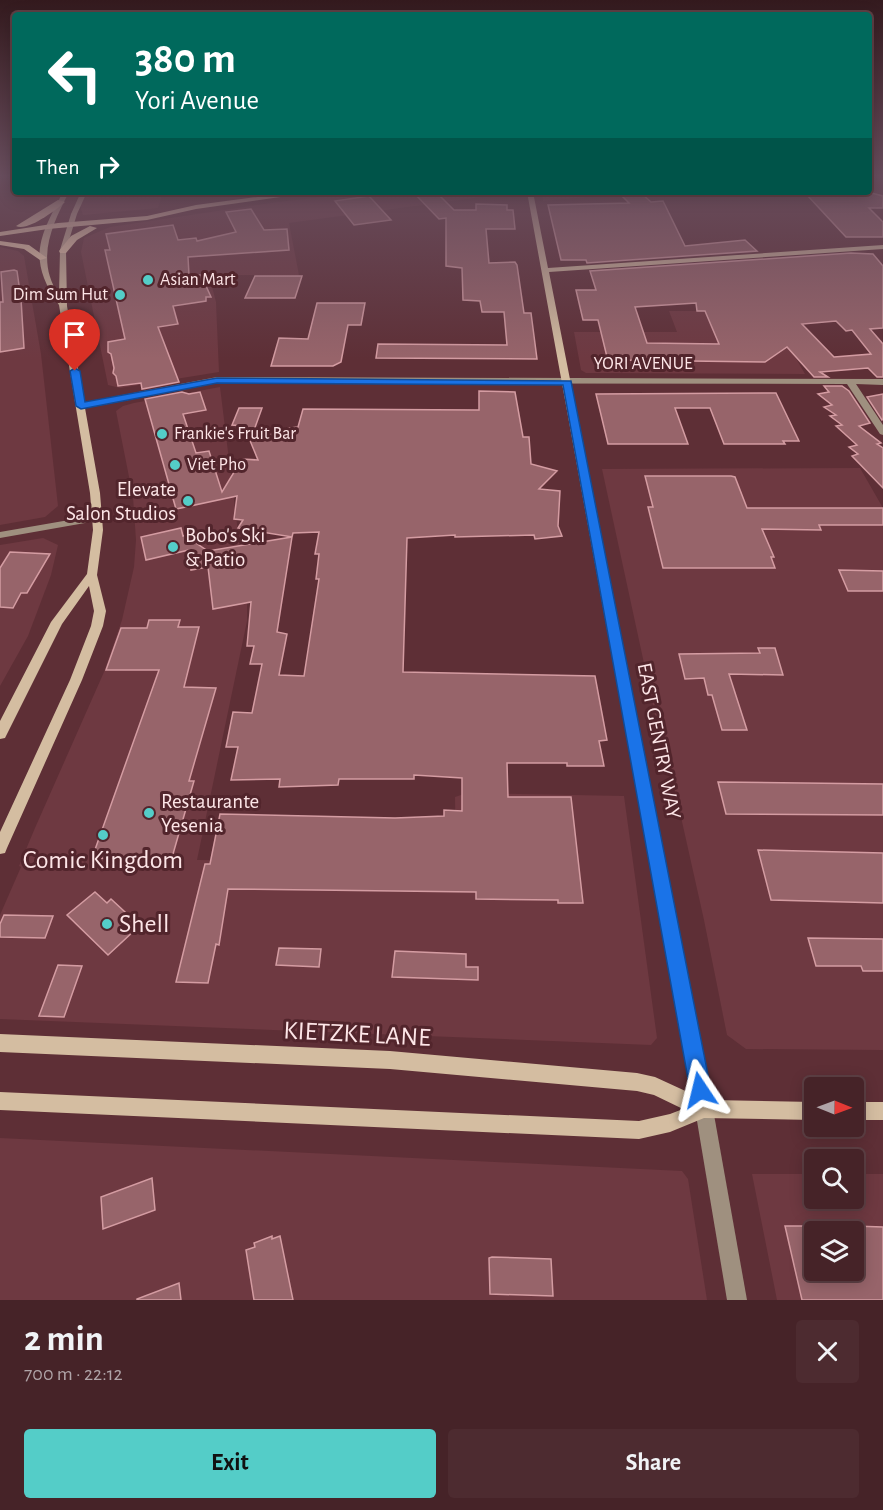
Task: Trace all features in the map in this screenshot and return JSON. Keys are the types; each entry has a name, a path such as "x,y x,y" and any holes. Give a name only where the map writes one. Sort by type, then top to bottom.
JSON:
{"main road":[{"path":"46,238 44,258 47,279 63,306"},
{"path":"0,848 94,635 100,611 92,575 98,518 63,306 63,251 66,238"},
{"path":"63,251 75,238"},
{"name":"EAST GENTRY WAY","path":"539,238 704,1109"},
{"path":"0,243 26,247 44,258"},
{"path":"546,270 883,247"},
{"path":"0,734 57,622 92,575"},
{"name":"KIETZKE LANE","path":"0,1043 390,1060 637,1082 655,1086 704,1109"},
{"name":"KIETZKE LANE","path":"0,1101 639,1130 670,1123 704,1109 804,1111"},
{"path":"864,1111 883,1111"}],"street":[{"name":"YORI AVENUE","path":"81,406 217,380 567,383 589,380 883,382"},
{"path":"850,382 883,432"},
{"path":"0,535 98,518"},
{"name":"EAST GENTRY WAY","path":"704,1109 737,1300"}],"shaded area":[{"path":"84,238 292,238 299,275 209,275 216,302 219,372 120,388 108,385 81,252"},
{"path":"0,247 18,251 24,256 41,354 58,506 45,517 0,525"},
{"path":"669,311 769,311 805,374 586,373 581,370 574,332 677,332"},
{"path":"220,387 247,605 247,621 197,860 456,862 455,797 467,793 624,796 657,1038 651,1045 0,1019 0,915 35,828 104,672 122,620 134,567 136,540 133,497 116,411 134,403"},
{"path":"860,468 883,508 883,1050 746,1049 727,1035 704,920 668,759 658,728 602,469"},
{"path":"43,538 58,545 51,575 28,636 0,686 0,545"},
{"path":"0,1138 682,1171 688,1179 707,1300 0,1300"},
{"path":"752,1174 804,1174 804,1209 864,1209 864,1174 883,1174 883,1300 777,1300"}],"building":[{"path":"107,238 177,238 178,240 196,238 197,241 211,238 288,238 289,250 188,257 189,275 201,275 211,297 206,297 206,301 173,306 178,324 158,327 179,382 142,389 141,383 118,386 113,373 111,354 108,352 108,342 125,339 105,250 110,250"},
{"path":"446,238 487,238 489,263 515,262 524,313 531,313 537,359 376,358 378,344 507,345 504,312 482,312 480,301 463,300 462,268 446,266"},
{"path":"556,238 681,238 685,246 745,240 757,251 587,263 586,260 561,260"},
{"path":"851,253 873,254 883,266 883,328 870,329 883,344 883,377 877,377 868,368 820,372 828,377 814,377 787,347 765,362 614,360 607,357 598,320 583,320 576,290 596,290 590,271","holes":["696,303 697,311 705,311 719,344 647,343 635,307","836,321 846,331 852,330 871,354 834,357 802,324"]},
{"path":"17,271 21,299 24,348 0,352 0,302 3,302 1,272"},
{"path":"255,276 302,276 295,298 245,298"},
{"path":"317,303 365,303 361,325 348,325 341,362 333,366 271,366 279,338 308,339"},
{"path":"824,386 842,386 849,391 870,423 859,426 881,443 877,444 883,448 883,488 852,456 858,454 849,447 857,445 836,426 842,425 830,416 836,415 824,407 832,405 818,394 829,392"},
{"path":"479,391 515,392 523,437 529,437 531,464 557,471 539,489 560,491 558,526 562,536 535,539 534,535 455,537 455,535 407,538 403,672 595,676 607,740 599,741 604,766 567,766 567,763 507,763 508,797 571,797 583,903 558,903 558,900 476,899 476,892 228,889 219,945 216,944 208,983 176,982 205,864 210,864 220,814 395,818 444,816 444,810 462,811 462,778 414,775 414,779 339,779 338,785 279,787 280,779 231,780 238,747 226,747 233,712 252,713 262,664 250,664 254,646 247,646 251,602 213,609 208,567 191,570 189,550 146,560 141,537 181,528 183,536 191,534 193,541 208,551 292,537 238,528 243,520 234,519 237,496 176,509 145,399 182,392 189,394 200,392 206,410 183,414 196,453 209,451 222,492 242,459 258,460 244,426 232,425 239,408 262,408 253,433 298,427 303,409 479,410","holes":["319,532 315,554 319,554 316,579 319,579 304,676 279,675 287,634 277,632 293,533"]},
{"path":"776,393 799,441 783,441 785,444 724,444 710,408 675,408 688,444 608,444 596,394"},
{"path":"883,394 883,419 882,420 867,397"},
{"path":"645,476 731,476 735,477 747,508 883,508 883,525 819,525 821,530 762,529 774,557 771,557 775,568 663,568 648,507 653,507"},
{"path":"10,552 50,554 27,593 21,593 13,608 0,607 0,568"},
{"path":"839,570 883,571 883,591 848,591"},
{"path":"149,620 180,620 178,627 199,627 184,687 216,688 189,781 194,781 171,861 92,858 159,670 106,670 121,628 147,628"},
{"path":"758,648 775,648 783,675 729,674 747,730 722,730 712,695 708,695 704,678 685,679 679,654 760,653"},
{"path":"718,782 883,784 883,815 726,814"},
{"path":"758,850 883,853 883,903 771,900"},
{"name":"Shell","path":"95,892 107,903 111,899 138,924 133,929 135,930 108,955 67,915"},
{"path":"4,915 53,916 45,938 0,937 0,924"},
{"path":"808,938 883,939 883,971 863,971 861,966 816,966"},
{"path":"279,948 321,949 319,967 276,965"},
{"path":"395,951 466,954 466,967 478,967 478,980 392,977"},
{"path":"58,965 82,966 64,1017 39,1016"},
{"path":"152,1178 155,1210 103,1229 101,1197"},
{"path":"785,1226 804,1226 804,1281 864,1281 864,1226 883,1227 883,1300 802,1300"},
{"path":"272,1236 272,1239 280,1236 293,1300 254,1300 246,1250 255,1247 254,1243"},
{"path":"489,1258 551,1259 553,1296 490,1294"},
{"path":"179,1283 181,1300 137,1300 137,1299"}],"place":[{"name":"Asian Mart","path":"148,280"},
{"name":"Dim Sum Hut","path":"120,295"},
{"name":"Frankie's Fruit Bar","path":"162,434"},
{"name":"Viet Pho","path":"175,465"},
{"name":"Elevate Salon Studios","path":"188,501"},
{"name":"Bobo's Ski & Patio","path":"173,547"},
{"name":"Restaurante Yesenia","path":"149,813"},
{"name":"Comic Kingdom","path":"103,835"},
{"name":"Shell","path":"107,924"}],"route":[{"path":"75,371 81,406 217,380 567,383 700,1090"}]}
